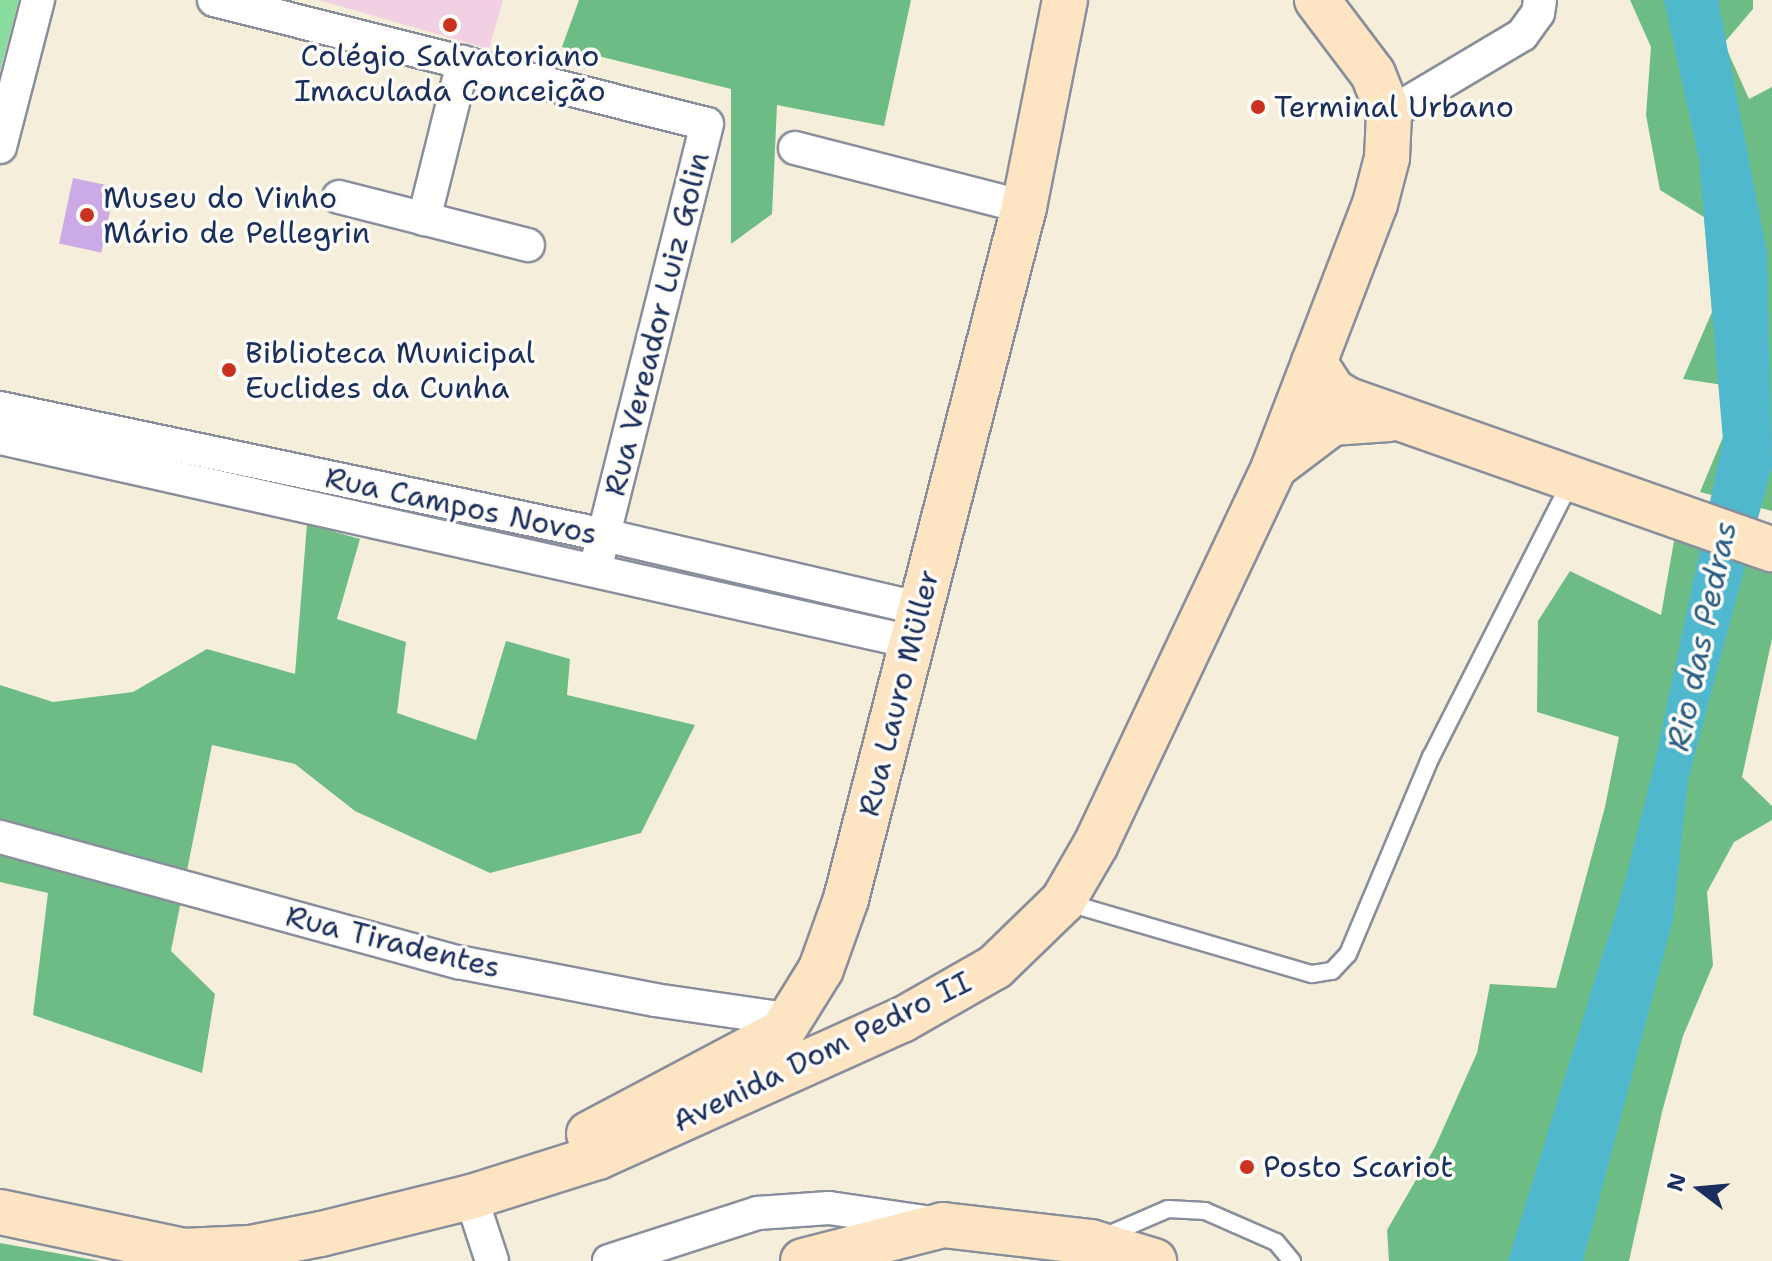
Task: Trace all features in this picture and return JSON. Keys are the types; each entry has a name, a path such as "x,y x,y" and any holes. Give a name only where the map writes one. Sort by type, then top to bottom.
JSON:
{"main road":[{"name":"Rua Lauro Müller","path":"471,1197 782,1032 821,969 846,899 1024,207 1065,0"},
{"path":"1274,467 1375,204 1387,158 1389,114 1373,74 1317,0"},
{"name":"Avenida Dom Pedro II","path":"1314,362 1333,391 1398,420 1772,549"},
{"name":"Avenida Dom Pedro II","path":"0,1212 183,1251 250,1248 471,1197 652,1135 902,1020 995,967 1063,901 1096,844 1274,467 1332,423 1398,420"},
{"path":"803,1261 943,1225 1091,1242 1154,1261"}],"street":[{"path":"0,147 38,0"},
{"path":"214,0 463,62 424,219"},
{"path":"1389,114 1522,35 1538,13 1540,0"},
{"name":"Rua Vereador Luiz Golin","path":"463,62 707,124 595,570"},
{"path":"795,148 1024,207"},
{"path":"339,197 528,245"},
{"name":"Rua Campos Novos","path":"0,408 604,535 916,626"},
{"name":"Rua Campos Novos","path":"0,438 595,570 916,626"},
{"name":"Rua Tiradentes","path":"0,837 458,962 655,1000 792,1020"},
{"path":"471,1197 492,1261"},
{"path":"609,1261 758,1213 829,1208 943,1225"}],"lane":[{"path":"1063,901 1312,974 1332,971 1348,954 1431,757 1571,481"},
{"path":"1091,1242 1168,1209 1205,1211 1276,1242 1292,1261"}],"shaded area":[{"name":"Colégio Salvatoriano Imaculada Conceição","path":"319,0 503,0 489,49"}],"green space":[{"path":"0,0 19,0 0,71"},
{"path":"579,0 911,0 884,126 777,105 772,214 731,244 731,89 562,47"},
{"path":"1630,0 1753,0 1753,9 1724,43 1749,99 1772,87 1772,511 1700,492 1733,413 1730,386 1683,379 1712,312 1704,217 1660,190 1646,115 1651,47"},
{"path":"307,524 360,539 337,619 406,642 397,713 476,740 506,641 570,659 567,695 695,725 641,833 490,873 355,811 295,764 212,745 171,951 215,994 202,1073 33,1015 48,893 0,882 0,685 53,702 133,692 207,649 295,674"},
{"path":"1674,541 1772,569 1772,639 1742,777 1772,806 1772,820 1734,842 1707,892 1713,965 1683,1036 1662,1112 1629,1261 1389,1261 1387,1230 1435,1147 1477,1053 1490,984 1556,988 1605,807 1619,737 1537,712 1538,621 1570,571 1661,615"},
{"path":"0,1243 100,1261 0,1261"}],"water":[{"name":"Rio das Pedras","path":"1664,0 1718,0 1767,253 1772,466 1688,780 1673,920 1583,1261 1508,1261 1623,889 1655,762 1723,440 1699,159"}],"building":[{"name":"Museu do Vinho Mário de Pellegrin","path":"73,178 115,187 101,252 59,244"}],"place":[{"name":"Colégio Salvatoriano Imaculada Conceição","path":"450,25"},
{"name":"Terminal Urbano","path":"1258,107"},
{"name":"Museu do Vinho Mário de Pellegrin","path":"87,215"},
{"name":"Biblioteca Municipal Euclides da Cunha","path":"229,370"},
{"name":"Posto Scariot","path":"1247,1167"}]}
